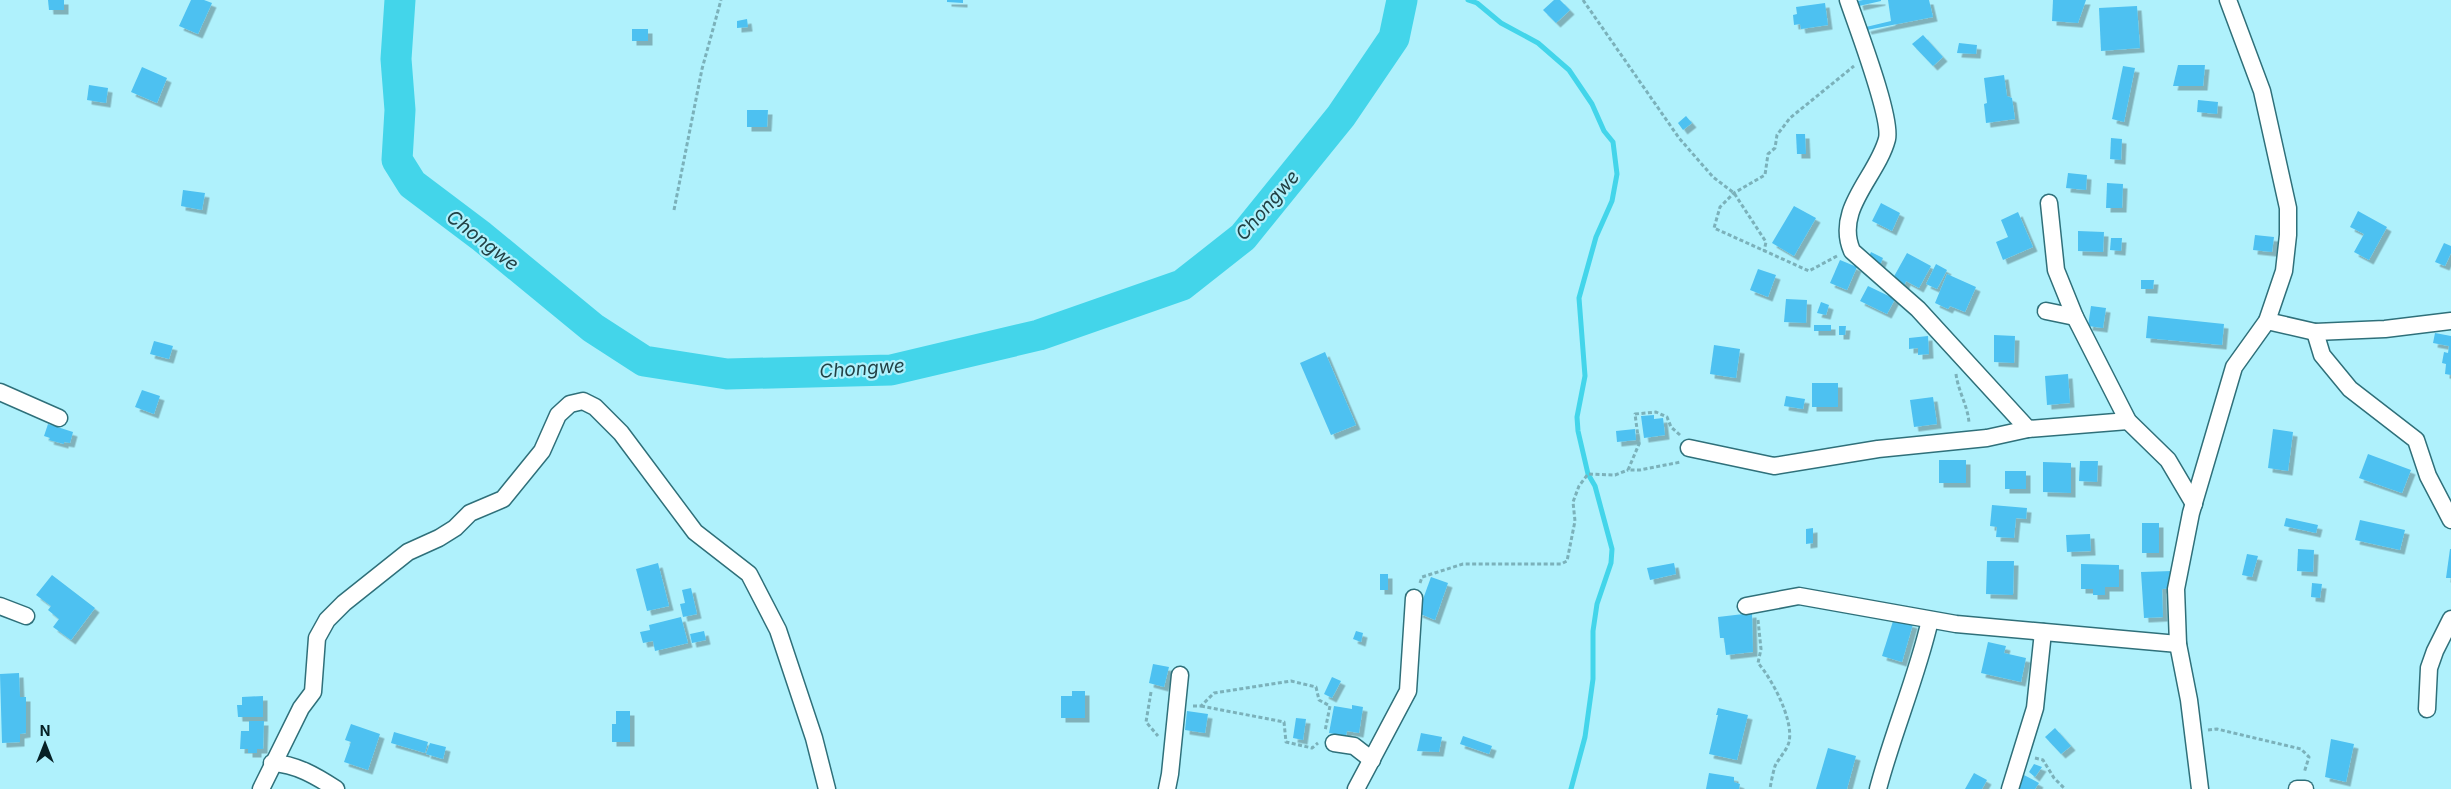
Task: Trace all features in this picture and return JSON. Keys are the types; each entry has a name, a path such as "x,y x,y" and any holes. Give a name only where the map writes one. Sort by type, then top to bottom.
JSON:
{"street":[{"path":"1848,0 1885,115 1887,138 1880,157 1858,193 1850,214 1847,232 1852,252 1918,309 2028,429"},
{"path":"2200,789 2193,732 2178,644 2176,589 2194,504 2234,367 2267,321 2284,271 2288,235 2288,208 2262,91 2228,0"},
{"path":"2049,204 2056,270 2075,317 2128,421 2168,460 2194,504"},
{"path":"2046,311 2075,317"},
{"path":"2267,321 2315,332 2385,328 2451,321"},
{"path":"2315,332 2322,355 2350,389 2416,440 2428,476 2451,520"},
{"path":"0,392 59,418"},
{"path":"261,789 272,763 301,708 313,692 318,638 327,620 344,603 408,552 439,538 455,528 470,512 503,500 542,452 558,415 570,404 583,401 595,407 621,433 695,532 750,574 778,630 814,738 827,789"},
{"path":"1695,449 1774,466 1878,449 1970,438 1987,438 2028,429 2128,421"},
{"path":"1746,606 1799,596 1956,624 2178,644"},
{"path":"1356,789 1408,691 1414,598"},
{"path":"0,606 26,616"},
{"path":"2427,709 2429,668 2451,619"},
{"path":"1878,789 1891,738 1922,654 1930,620"},
{"path":"2010,789 2035,708 2043,632"},
{"path":"1167,789 1180,675"},
{"path":"1334,742 1354,746 1372,760"},
{"path":"272,763 285,764 316,776 336,789"}],"path":[{"path":"674,210 702,69 721,0"},
{"path":"1583,0 1679,138 1713,177 1734,193 1766,242 1764,252"},
{"path":"1852,252 1832,258 1809,271 1714,228 1720,207 1734,193 1765,175 1768,154 1775,148 1777,135 1790,118 1866,56"},
{"path":"1957,351 1958,390 1968,417 1970,438"},
{"path":"1414,598 1422,577 1462,564 1561,564 1567,560 1571,544 1575,521 1573,502 1579,486 1588,474 1615,475 1628,470 1676,464 1696,457 1695,449 1671,427 1667,417 1656,412 1635,414 1639,444 1628,470"},
{"path":"1746,606 1756,611 1761,649 1758,663 1770,677 1779,696 1787,725 1789,742 1775,767 1770,789"},
{"path":"1178,705 1201,706 1284,722 1286,742 1312,748 1324,738 1330,706 1319,700 1316,687 1291,681 1214,692 1201,706"},
{"path":"1151,692 1146,722 1155,735 1173,745"},
{"path":"2193,732 2217,729 2301,749 2309,757 2300,789"},
{"path":"2022,755 2043,760 2054,778 2065,789"}],"building":[{"path":"48,0 64,0 64,10 49,10"},
{"path":"191,0 204,0 212,3 198,34 179,26"},
{"path":"947,0 963,0 963,3 947,2"},
{"path":"1554,0 1560,0 1570,10 1556,23 1543,10"},
{"path":"1888,0 1929,0 1933,17 1867,30 1866,27 1891,21"},
{"path":"2053,0 2086,0 2078,23 2052,21"},
{"path":"1858,1 1881,1 1859,6"},
{"path":"1825,3 1828,25 1801,29 1800,24 1794,25 1793,15 1797,14 1796,7"},
{"path":"2137,6 2140,48 2101,51 2099,8"},
{"path":"747,19 748,27 737,28 737,21"},
{"path":"632,29 648,29 648,41 632,41"},
{"path":"1923,35 1943,57 1933,66 1912,44"},
{"path":"1959,43 1977,45 1976,54 1957,53"},
{"path":"2178,65 2205,65 2203,86 2173,86"},
{"path":"2123,66 2135,68 2124,122 2112,119"},
{"path":"142,67 167,78 157,103 131,92"},
{"path":"2004,75 2007,96 2012,98 2015,119 1986,123 1984,104 1987,103 1984,78"},
{"path":"89,85 108,88 106,103 87,100"},
{"path":"2198,100 2218,102 2217,114 2197,112"},
{"path":"747,110 768,110 767,127 747,127"},
{"path":"1686,116 1692,123 1683,130 1678,123"},
{"path":"1796,134 1805,134 1806,154 1797,154"},
{"path":"2111,138 2122,139 2121,160 2110,159"},
{"path":"2068,173 2087,175 2086,190 2066,188"},
{"path":"2107,183 2123,184 2122,208 2106,208"},
{"path":"183,190 205,193 202,210 181,206"},
{"path":"1881,203 1900,213 1892,231 1872,221"},
{"path":"1794,206 1816,218 1794,256 1772,243"},
{"path":"2358,211 2387,227 2369,260 2354,252 2364,234 2350,227"},
{"path":"2018,212 2033,247 2003,260 1996,242 2008,237 2001,220"},
{"path":"2078,231 2104,232 2103,252 2078,251"},
{"path":"2255,235 2274,237 2272,252 2253,250"},
{"path":"2111,238 2122,238 2121,251 2110,250"},
{"path":"2444,243 2451,246 2451,253 2445,266 2435,262"},
{"path":"1871,252 1883,258 1880,265 1868,259"},
{"path":"1907,253 1931,266 1919,288 1906,281 1904,286 1892,280"},
{"path":"1840,260 1857,267 1847,290 1830,283"},
{"path":"1936,264 1947,270 1937,289 1926,284"},
{"path":"1758,269 1776,275 1768,297 1750,290"},
{"path":"1947,274 1976,287 1965,312 1950,306 1948,309 1935,303"},
{"path":"2141,280 2154,280 2153,289 2141,289"},
{"path":"1868,286 1895,299 1887,314 1860,301"},
{"path":"1786,299 1807,300 1806,323 1784,322"},
{"path":"1821,302 1829,305 1826,315 1817,313"},
{"path":"2091,306 2106,308 2103,328 2088,326"},
{"path":"2148,316 2224,324 2222,345 2146,338"},
{"path":"1814,325 1831,325 1831,331 1814,331"},
{"path":"1839,326 1846,326 1845,335 1839,335"},
{"path":"2435,333 2451,336 2451,375 2445,374 2446,364 2442,363 2444,352 2448,353 2449,346 2433,343"},
{"path":"1994,335 2015,336 2014,363 1994,362"},
{"path":"1928,336 1929,354 1918,355 1918,348 1909,349 1909,338"},
{"path":"154,341 173,346 169,359 150,354"},
{"path":"1714,345 1740,349 1736,378 1710,374"},
{"path":"1325,352 1356,425 1331,435 1300,363"},
{"path":"2068,374 2070,403 2047,405 2045,376"},
{"path":"1812,383 1838,383 1838,407 1812,407"},
{"path":"142,390 160,396 154,414 135,407"},
{"path":"1786,396 1805,399 1803,409 1784,406"},
{"path":"1933,397 1937,424 1914,427 1910,400"},
{"path":"1654,415 1654,419 1663,418 1665,435 1644,438 1641,416"},
{"path":"48,424 73,432 70,443 64,442 64,444 49,440 50,438 44,436"},
{"path":"1635,429 1636,440 1617,442 1616,431"},
{"path":"2273,429 2293,432 2288,471 2268,468"},
{"path":"2368,454 2411,470 2402,493 2359,478"},
{"path":"1939,460 1966,460 1966,483 1939,483"},
{"path":"2080,461 2098,461 2097,482 2079,481"},
{"path":"2043,462 2071,463 2071,493 2043,492"},
{"path":"2005,471 2026,471 2026,489 2005,489"},
{"path":"1992,505 2027,508 2026,519 2016,518 2014,538 1996,537 1997,527 1990,526"},
{"path":"2286,518 2318,525 2316,533 2284,526"},
{"path":"2360,520 2405,530 2400,550 2355,540"},
{"path":"2142,523 2159,523 2159,553 2142,553"},
{"path":"1813,528 1813,543 1806,544 1806,529"},
{"path":"2090,534 2091,551 2067,552 2066,535"},
{"path":"2298,549 2314,550 2313,572 2297,571"},
{"path":"2450,549 2451,578 2446,578"},
{"path":"2247,554 2258,556 2252,577 2242,575"},
{"path":"1987,561 2014,561 2013,595 1986,594"},
{"path":"658,563 669,606 647,611 636,569"},
{"path":"1674,563 1676,574 1650,580 1647,568"},
{"path":"2081,564 2119,565 2119,587 2105,587 2105,595 2093,595 2093,589 2081,589"},
{"path":"2172,571 2172,588 2162,589 2163,617 2144,618 2141,572"},
{"path":"1380,574 1388,574 1388,590 1380,590"},
{"path":"52,575 95,608 71,640 53,627 59,619 48,610 51,606 36,595"},
{"path":"1431,577 1448,583 1435,620 1418,613"},
{"path":"2312,583 2322,584 2320,598 2311,597"},
{"path":"691,588 697,614 683,617 680,604 685,603 682,590"},
{"path":"1752,613 1753,652 1726,655 1724,638 1720,638 1718,617"},
{"path":"681,617 688,643 655,651 653,641 643,643 640,632 650,630 649,625"},
{"path":"1894,618 1913,624 1902,662 1882,656"},
{"path":"704,631 706,640 692,643 690,634"},
{"path":"1356,631 1363,633 1361,642 1353,639"},
{"path":"1988,642 2006,646 2004,653 2026,658 2021,682 1981,673"},
{"path":"1153,664 1169,667 1164,687 1149,683"},
{"path":"19,673 20,697 26,697 26,733 20,734 20,742 2,743 0,674"},
{"path":"1332,677 1341,681 1332,698 1324,694"},
{"path":"1072,691 1085,691 1085,718 1061,718 1061,696 1072,696"},
{"path":"263,696 263,717 238,717 237,705 242,705 242,697"},
{"path":"1352,705 1363,707 1359,733 1347,731 1346,736 1329,733 1334,706 1352,709"},
{"path":"1718,708 1748,715 1737,760 1709,754"},
{"path":"616,711 630,711 630,742 612,742 612,724 616,724"},
{"path":"1187,711 1208,714 1205,733 1185,730"},
{"path":"1296,718 1306,719 1303,740 1293,738"},
{"path":"249,721 264,721 263,749 257,749 257,753 248,753 248,749 240,749 241,731 249,731"},
{"path":"351,724 380,734 368,770 344,762 351,742 345,740"},
{"path":"2055,728 2071,746 2061,754 2045,737"},
{"path":"394,732 428,742 425,753 391,743"},
{"path":"1421,733 1442,737 1439,752 1417,751"},
{"path":"1463,736 1492,746 1489,754 1460,744"},
{"path":"2331,739 2354,744 2346,782 2325,777"},
{"path":"430,743 446,747 443,759 426,754"},
{"path":"1828,748 1856,756 1847,789 1816,789"},
{"path":"2034,764 2042,767 2035,777 2029,772"},
{"path":"1709,773 1734,777 1734,782 1740,784 1739,789 1706,789"},
{"path":"1974,773 1987,780 1982,789 1965,789"},
{"path":"2024,775 2039,783 2035,789 2016,789"}],"waterway":[{"name":"Chongwe","path":"400,0 396,59 400,110 397,160 412,184 481,236 593,328 644,361 727,374 891,370 1039,335 1182,285 1243,237 1341,116 1394,38 1402,0"},
{"path":"1468,0 1477,3 1501,23 1538,43 1569,70 1592,104 1604,131 1613,142 1617,174 1612,201 1596,237 1579,298 1585,376 1577,417 1578,431 1588,474 1595,486 1612,549 1611,563 1597,604 1593,631 1593,679 1585,737 1571,789"}]}
